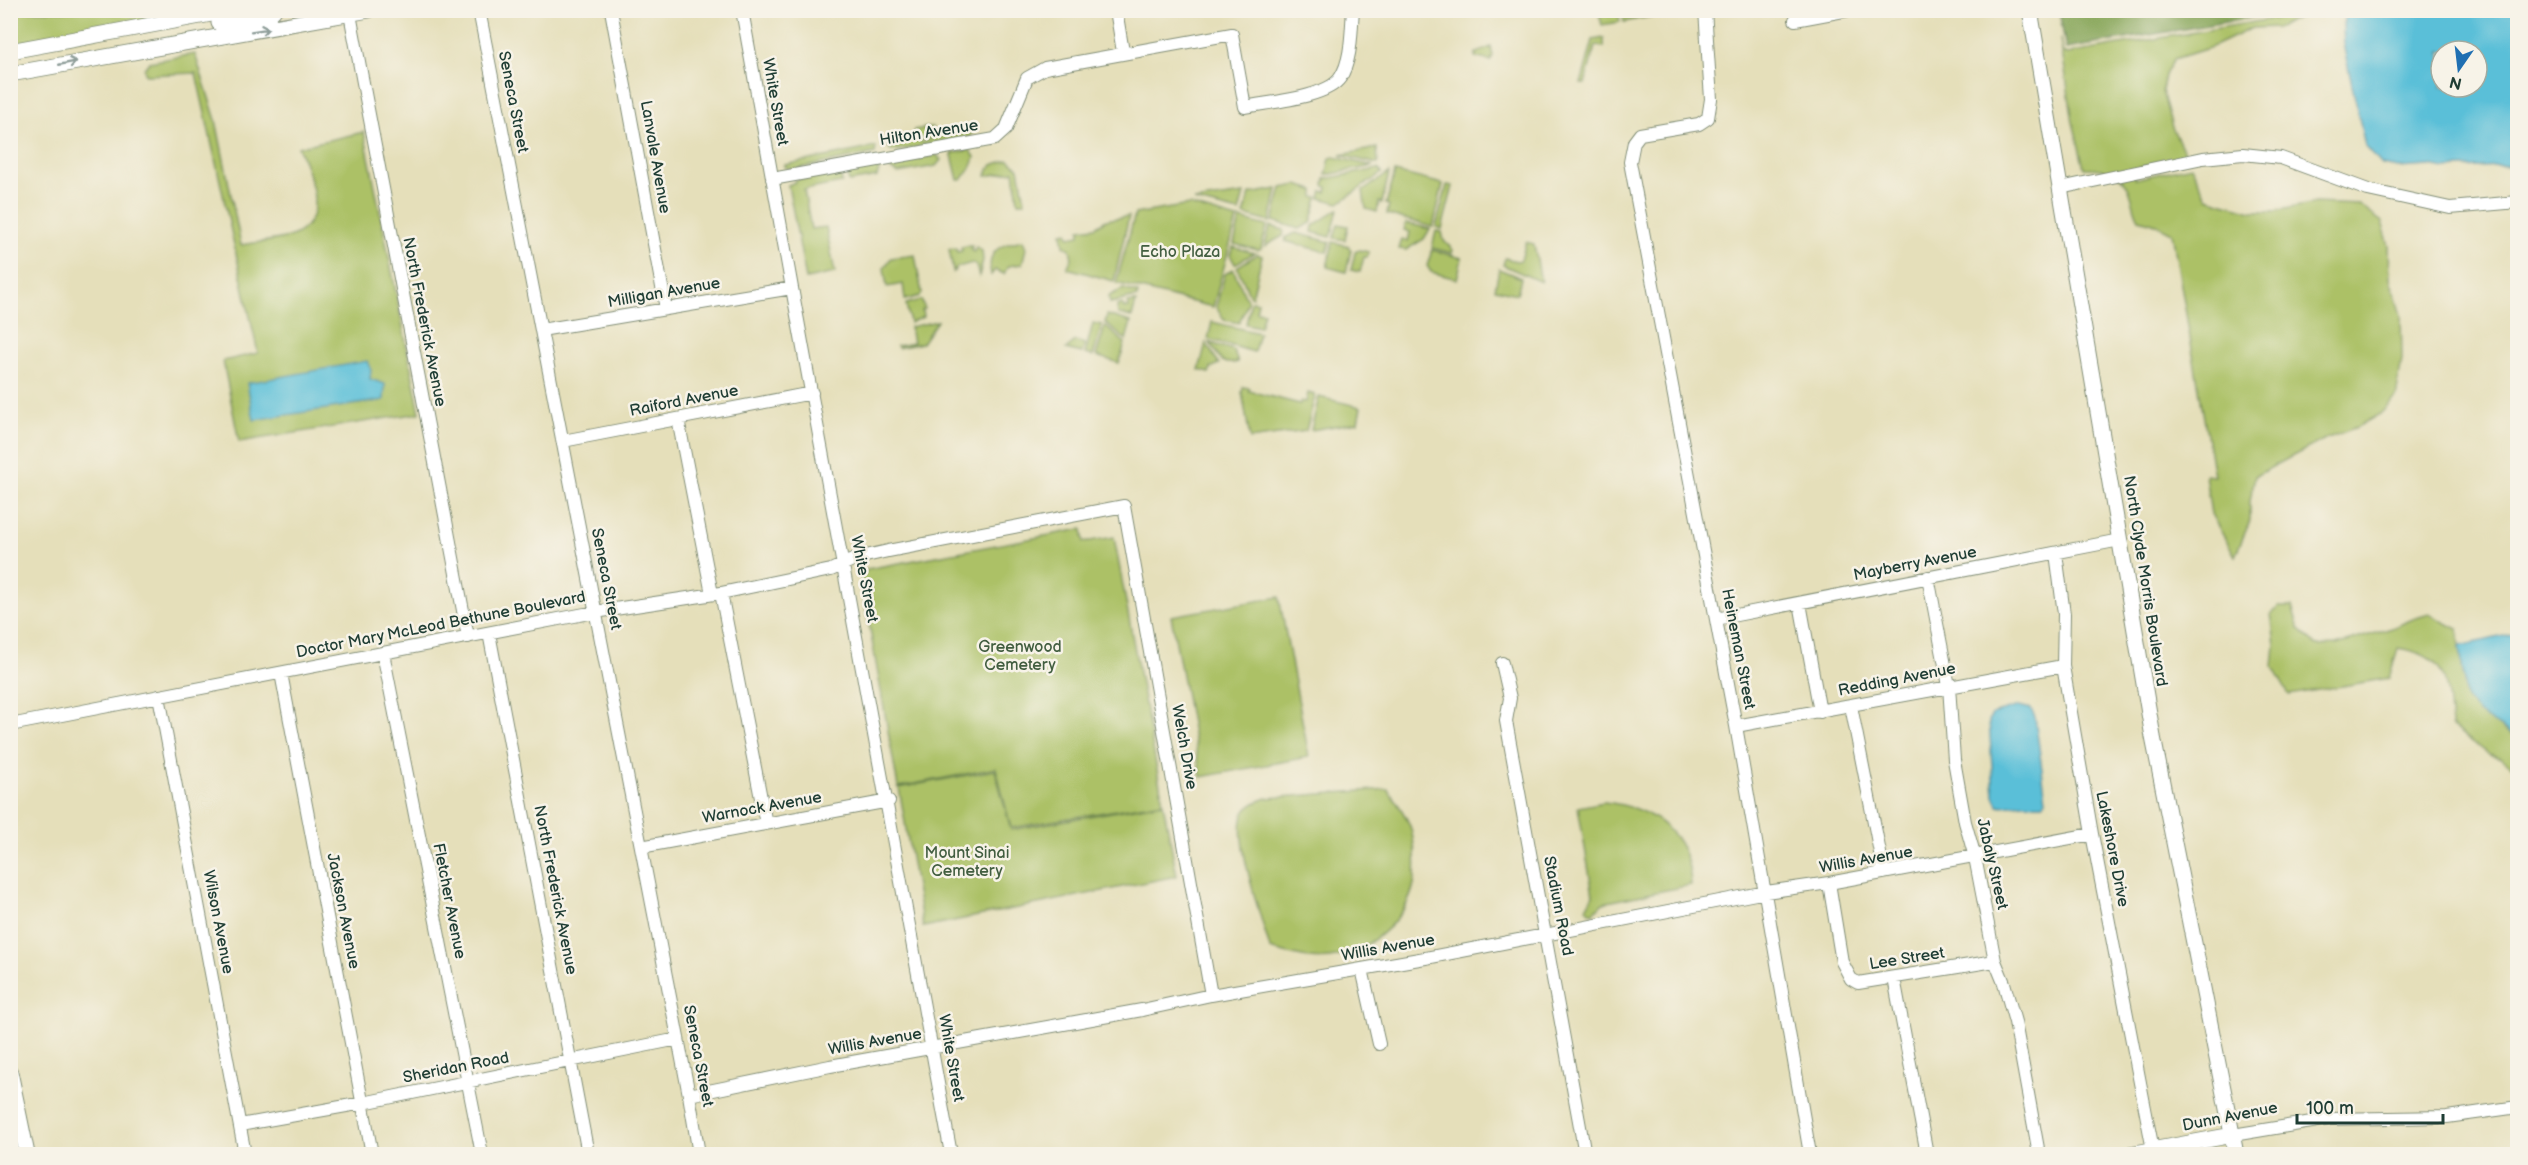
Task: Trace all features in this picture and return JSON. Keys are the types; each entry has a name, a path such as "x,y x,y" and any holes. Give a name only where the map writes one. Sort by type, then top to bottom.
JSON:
{"main road":[{"path":"10,51 232,10"},
{"path":"128,51 132,42 144,37 270,14 274,10"},
{"path":"10,74 128,51 369,10"},
{"name":"North Clyde Morris Boulevard","path":"2030,10 2153,737 2236,1155"},
{"path":"10,1072 27,1155"},
{"name":"Dunn Avenue","path":"2130,1155 2233,1135"}],"street":[{"name":"Seneca Street","path":"478,10 690,1095 699,1155"},
{"name":"Lanvale Avenue","path":"611,10 666,309"},
{"name":"White Street","path":"742,10 889,801 951,1155"},
{"path":"1116,10 1123,52"},
{"name":"Hilton Avenue","path":"772,179 995,139 1006,129 1028,78 1046,68 1123,52 1232,34 1245,107 1315,95 1329,89 1339,79 1348,54 1353,10"},
{"name":"Heineman Street","path":"1705,10 1711,99 1708,118 1699,124 1640,134 1631,150 1630,162 1736,726 1810,1155"},
{"path":"1795,20 1849,10"},
{"name":"North Frederick Avenue","path":"350,14 468,637"},
{"path":"2060,188 2203,158 2243,154 2281,158 2368,189 2450,208 2517,201"},
{"name":"Milligan Avenue","path":"542,330 792,288"},
{"name":"Raiford Avenue","path":"563,441 812,393"},
{"path":"678,419 766,824"},
{"name":"Doctor Mary McLeod Bethune Boulevard","path":"10,725 595,612 716,593 844,566 857,558 888,551 1124,506"},
{"name":"Welch Drive","path":"1124,506 1211,994"},
{"name":"Mayberry Avenue","path":"1716,619 2120,540"},
{"name":"Lakeshore Drive","path":"2056,553 2064,614 2063,666 2092,834 2152,1150"},
{"name":"Jabaly Street","path":"1928,578 1949,686 1954,760 1965,822 1975,857 1995,961 2015,1022 2039,1155"},
{"path":"1800,603 1820,712"},
{"name":"North Frederick Avenue","path":"489,633 588,1155"},
{"name":"Fletcher Avenue","path":"383,653 482,1155"},
{"name":"Stadium Road","path":"1502,663 1510,698 1506,722 1547,936 1585,1155"},
{"name":"Redding Avenue","path":"1736,726 2063,666"},
{"name":"Jackson Avenue","path":"281,673 372,1155"},
{"name":"Wilson Avenue","path":"159,696 245,1155"},
{"path":"1851,706 1884,873"},
{"name":"Warnock Avenue","path":"641,847 889,801"},
{"name":"Willis Avenue","path":"690,1095 830,1066 934,1049 1211,994 1547,936 1766,892 1829,883 2092,834"},
{"name":"Lee Street","path":"1829,883 1845,971 1851,979 1858,982 1894,978 1995,961"},
{"path":"1362,969 1378,1044"},
{"path":"1894,978 1927,1155"},
{"name":"Sheridan Road","path":"240,1125 467,1083 678,1039"},
{"name":"Dunn Avenue","path":"2233,1135 2330,1119 2447,1117 2517,1107"}],"green space":[{"path":"1678,10 1624,22 1622,11"},
{"path":"11,11 233,11 11,51"},
{"path":"1618,11 1620,22 1602,25 1599,14"},
{"path":"2059,11 2129,12 2291,11 2066,49"},
{"path":"2307,13 2279,27 2252,28 2212,47 2174,59 2165,75 2162,91 2172,127 2186,156 2133,169 2135,179 2191,166 2207,198 2252,211 2275,211 2315,203 2359,205 2382,222 2389,245 2390,279 2401,315 2402,359 2396,398 2380,414 2357,427 2325,439 2255,476 2250,501 2250,521 2235,556 2211,514 2205,475 2214,476 2172,233 2139,219 2123,179 2105,170 2084,168 2073,122 2062,52 2067,54"},
{"path":"1604,38 1604,47 1595,46 1585,84 1581,84 1593,40"},
{"path":"1491,47 1493,56 1490,61 1475,57 1476,53"},
{"path":"195,54 216,120 241,245 291,236 306,226 312,217 314,194 298,147 364,132 420,413 239,442 223,361 258,353 196,73 146,75 144,69 149,62"},
{"path":"932,127 934,135 932,137 914,138 914,130"},
{"path":"972,132 970,139 892,151 887,145 914,141 925,142 936,137"},
{"path":"876,147 875,153 795,169 785,168 784,165"},
{"path":"1377,148 1378,164 1341,155"},
{"path":"970,150 975,157 973,164 962,180 958,180 952,155"},
{"path":"937,155 941,160 936,166 898,173 891,170 893,162"},
{"path":"1330,158 1373,166 1326,175"},
{"path":"1009,160 1019,168 1025,202 1018,202 1014,171 986,176 992,166"},
{"path":"877,166 879,170 877,177 849,182 846,170"},
{"path":"1378,169 1382,173 1339,203 1320,198 1322,191 1327,192 1328,187 1324,186 1325,179"},
{"path":"840,171 842,183 804,190 811,229 826,227 835,273 806,279 788,185 795,182 794,180"},
{"path":"1395,172 1443,184 1433,227 1387,214 1389,205 1386,204"},
{"path":"1389,173 1382,203 1379,202 1377,212 1366,209 1363,191"},
{"path":"1297,185 1314,190 1314,197 1318,198 1311,223 1299,229 1273,221 1282,188"},
{"path":"1447,185 1453,186 1442,229 1436,227"},
{"path":"1277,189 1270,222 1244,215 1250,194"},
{"path":"1244,194 1239,212 1194,201"},
{"name":"Echo Plaza","path":"1189,205 1237,219 1213,307 1116,283 1135,214"},
{"path":"1338,209 1331,237 1312,232 1313,226"},
{"path":"1129,216 1114,281 1067,268 1072,258 1070,249 1064,245 1062,233 1067,232 1070,237 1080,235 1080,229 1095,227 1106,220"},
{"path":"1240,219 1267,226 1261,249 1234,244"},
{"path":"1406,223 1430,229 1424,239 1406,250 1399,249 1402,239 1408,241 1410,232 1404,230"},
{"path":"1338,224 1348,226 1345,240 1334,238"},
{"path":"1270,226 1284,230 1283,236 1265,246"},
{"path":"1436,231 1442,232 1444,241 1453,250 1452,253 1432,248"},
{"path":"1296,233 1330,242 1327,252 1285,241 1286,237"},
{"path":"1023,240 1026,248 1022,264 1008,266 1004,274 995,270 991,275 991,259 997,249 1008,243"},
{"path":"1333,242 1349,246 1351,250 1346,272 1327,267"},
{"path":"1526,242 1534,244 1541,282 1503,265 1505,258 1521,260"},
{"path":"972,246 971,250 974,252 976,247 982,251 983,260 979,276 976,266 972,263 958,267 953,272 949,249 956,248 957,252 962,251 961,247"},
{"path":"1233,247 1254,253 1235,264 1230,255"},
{"path":"1359,250 1369,252 1367,257 1364,257 1360,272 1351,270 1355,252"},
{"path":"1432,250 1462,258 1457,279 1431,272 1427,266"},
{"path":"1257,254 1262,256 1252,297 1237,267"},
{"path":"915,255 922,294 905,300 903,284 887,287 884,268 891,258"},
{"path":"1233,269 1248,302 1239,323 1224,320 1216,307 1225,274"},
{"path":"1499,269 1521,278 1517,294 1495,289"},
{"path":"1123,289 1138,293 1137,297 1110,303 1109,296"},
{"path":"921,300 925,309 922,310 923,317 910,323 906,304"},
{"path":"1251,301 1258,302 1256,311 1264,312 1260,327 1246,324"},
{"path":"1136,302 1132,317 1118,314 1117,306 1122,304 1124,308 1129,308 1128,303"},
{"path":"1107,315 1131,322 1126,340 1105,323"},
{"path":"937,321 922,343 898,348 897,346 913,343 910,327"},
{"path":"1212,322 1259,333 1254,352 1208,339"},
{"path":"1093,323 1102,325 1093,356 1085,354"},
{"path":"1105,326 1125,343 1119,363 1096,356"},
{"path":"1075,341 1085,344 1082,353 1066,349"},
{"path":"1206,343 1219,364 1211,368 1209,373 1199,370"},
{"path":"1210,343 1233,350 1238,362 1223,362"},
{"path":"1243,387 1250,388 1249,391 1300,404 1301,401 1306,402 1308,393 1315,395 1306,431 1250,439"},
{"path":"1319,397 1361,407 1358,422 1311,430"},
{"name":"Greenwood Cemetery","path":"1082,529 1084,542 1114,537 1163,802 1011,828 996,768 898,787 861,579 867,569"},
{"path":"1279,597 1309,757 1201,777 1171,616"},
{"path":"2279,607 2292,607 2299,629 2316,646 2336,645 2429,614 2458,629 2466,699 2503,730 2517,738 2517,770 2501,758 2489,754 2451,726 2446,684 2442,673 2427,657 2414,652 2398,648 2389,678 2289,695 2273,667 2275,645 2271,613"},
{"name":"Mount Sinai Cemetery","path":"995,770 1011,830 1163,803 1177,876 923,927 899,788"},
{"path":"1388,789 1409,824 1414,849 1414,884 1410,898 1402,911 1393,923 1370,943 1343,955 1314,959 1270,949 1245,859 1241,824 1246,810 1254,803 1267,798"},
{"path":"1604,802 1638,810 1665,826 1683,851 1689,867 1691,885 1603,903 1593,913 1586,908 1593,895 1578,807"}],"water":[{"path":"2364,10 2517,11 2517,165 2445,169 2430,166 2398,168 2382,165 2365,146 2344,48 2343,24 2347,14"},
{"path":"367,361 371,370 370,379 385,384 384,400 254,420 247,383"},
{"path":"2518,633 2517,738 2479,714 2466,699 2460,646"},
{"path":"2019,706 2031,709 2035,717 2046,800 2044,804 2024,803 2002,806 1998,805 1994,796 1989,721 1992,714"}]}
